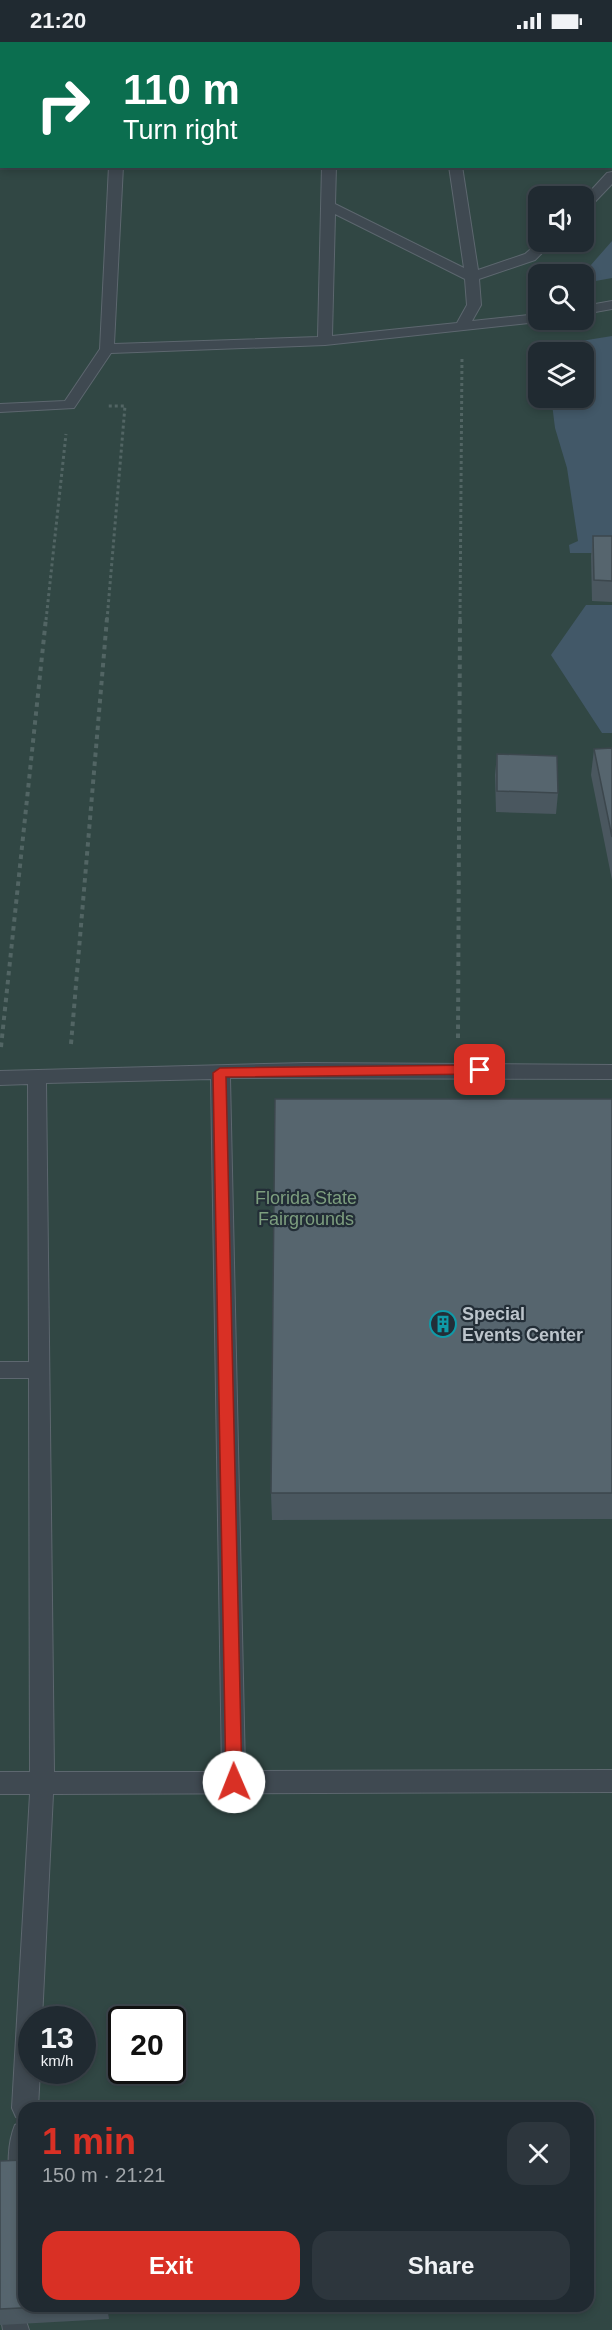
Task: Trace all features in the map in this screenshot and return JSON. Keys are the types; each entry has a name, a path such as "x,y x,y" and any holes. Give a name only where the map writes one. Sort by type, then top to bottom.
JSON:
{"lane":[{"path":"0,408 69,405 107,349 116,168"},
{"path":"325,341 329,168"},
{"path":"455,168 472,277 474,305 462,326"},
{"path":"594,195 612,176"},
{"path":"328,206 386,237 472,277 530,257 535,252"},
{"path":"594,308 612,305"},
{"path":"107,349 325,341 528,319"},
{"path":"0,1078 68,1074 457,1069 612,1072"},
{"path":"220,1073 234,1782"},
{"path":"25,2102 42,1783 37,1076"},
{"path":"0,1370 40,1370"},
{"path":"0,1783 612,1781"}],"path":[{"path":"457,1069 462,326"},
{"path":"0,1058 69,405 125,406 68,1074"}],"green space":[{"name":"Florida State Fairgrounds","path":"0,168 612,168 612,2330 0,2330"}],"water":[{"path":"612,241 612,278 594,281 594,264 592,264"},
{"path":"612,336 612,553 570,553 569,545 578,541 567,468 555,428 552,408 594,408 594,342 581,341"},
{"path":"586,605 612,605 612,733 602,733 551,655"}],"building":[{"path":"593,536 612,536 612,581 594,580"},
{"path":"612,748 612,837 594,749"},
{"path":"497,754 557,756 558,793 497,791"},
{"name":"Special Events Center","path":"275,1099 612,1099 612,1493 271,1493"},
{"path":"18,2160 18,2308 0,2309 0,2161"}],"place":[{"name":"Special Events Center","path":"443,1324"}],"route":[{"path":"234,1782 220,1073 480,1070"}]}
